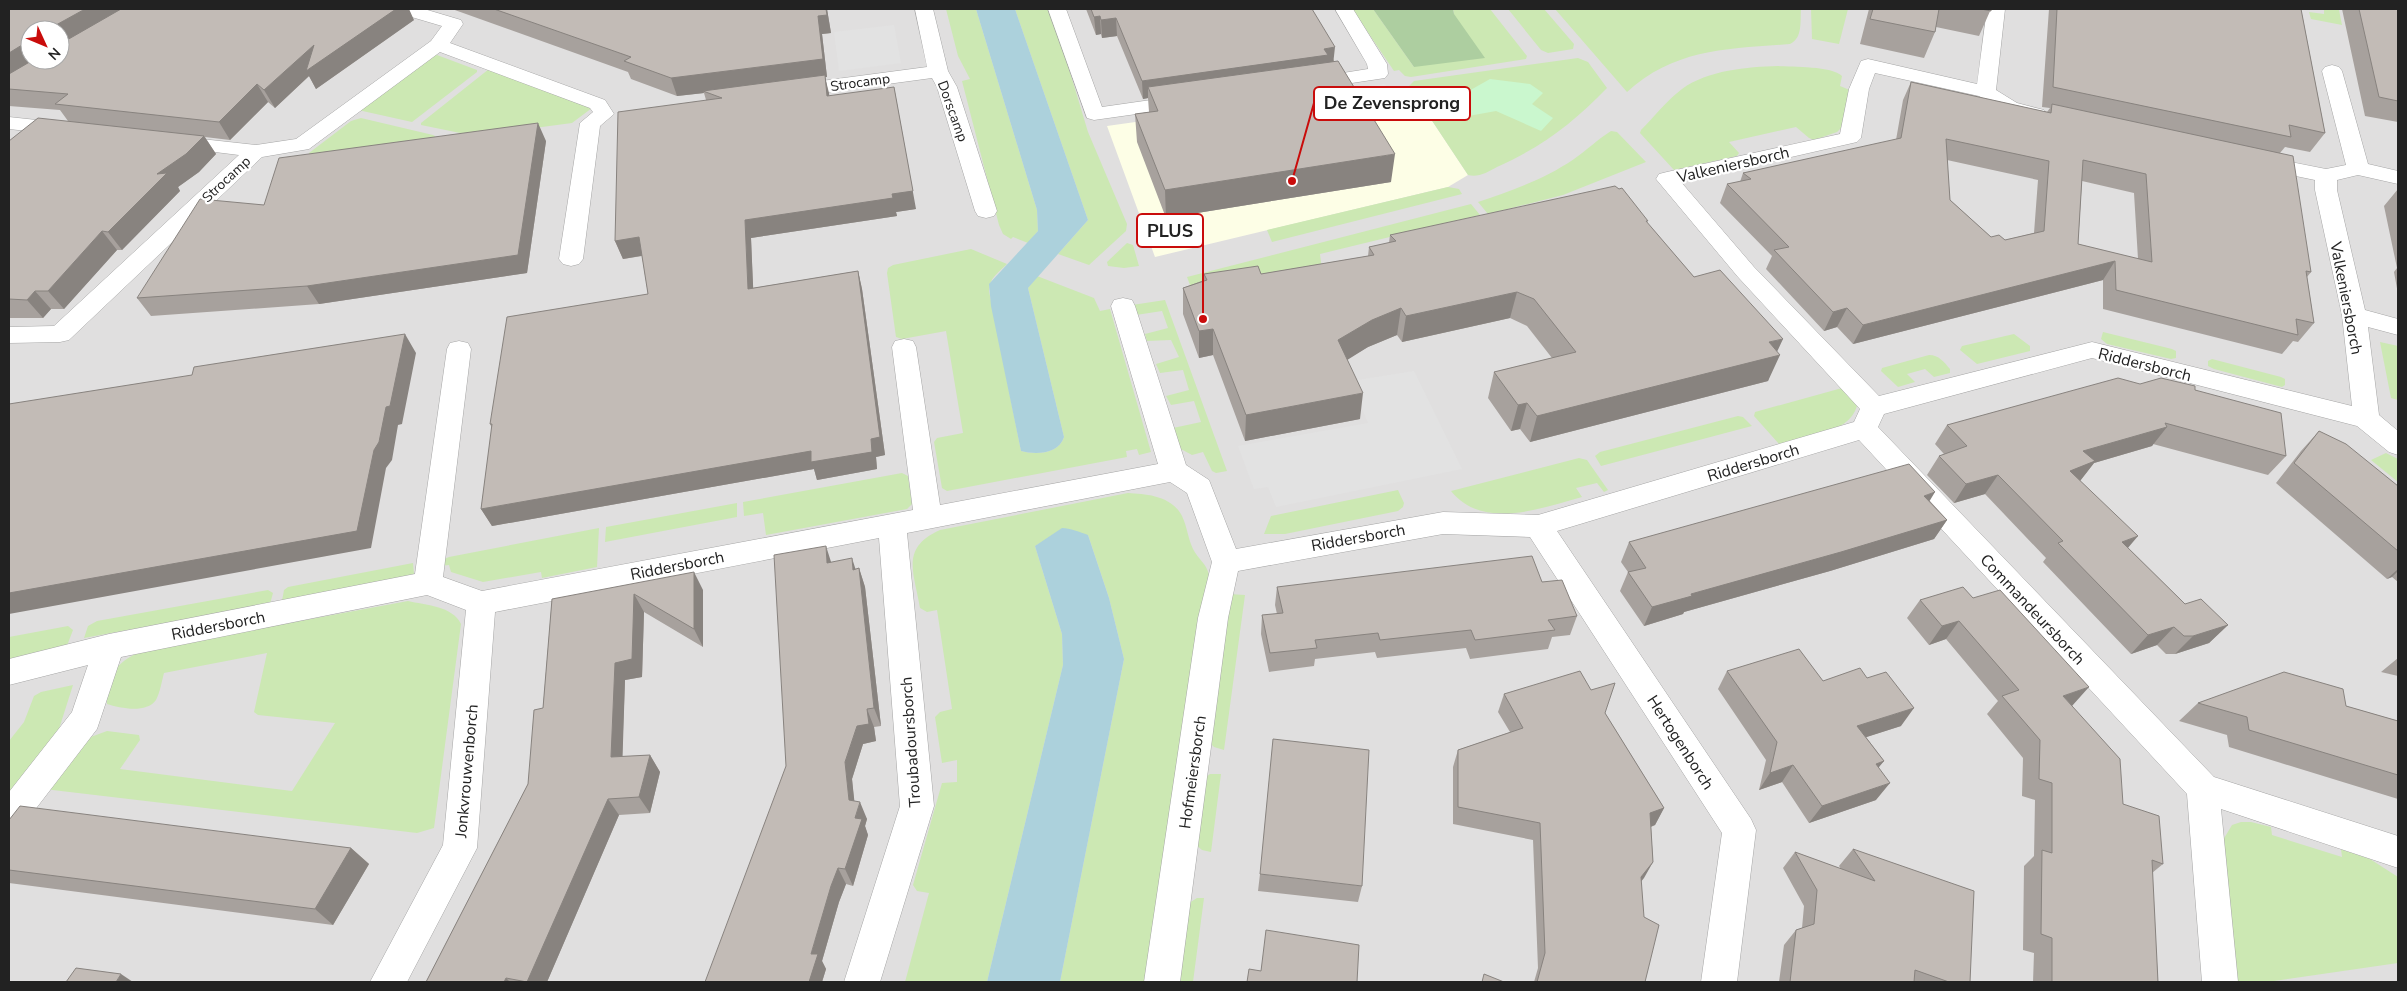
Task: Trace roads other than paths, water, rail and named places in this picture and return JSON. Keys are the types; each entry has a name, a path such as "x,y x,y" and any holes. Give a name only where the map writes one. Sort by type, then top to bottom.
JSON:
{"street":[{"name":"Strocamp","path":"9,335 60,334 256,151 302,145 438,45 454,24 405,9"},
{"name":"Dorscamp","path":"924,9 938,71 948,87 986,211"},
{"path":"1057,9 1094,114 1202,99"},
{"path":"1290,86 1378,74 1378,64 1344,9"},
{"path":"1986,92 1996,9"},
{"path":"438,45 598,104 614,113 590,123 571,258"},
{"name":"Valkeniersborch","path":"1869,418 1667,179 1850,138 1859,89 1868,65 1986,92 2010,108 2058,118"},
{"name":"Strocamp","path":"771,94 938,71"},
{"path":"2332,71 2358,168"},
{"path":"9,123 80,131"},
{"path":"156,140 256,151"},
{"path":"2240,158 2326,176 2358,168 2398,177"},
{"name":"Valkeniersborch","path":"2326,176 2326,190 2354,315 2366,419"},
{"path":"1123,306 1174,471 1199,487 1226,562"},
{"path":"2354,315 2398,327"},
{"path":"904,347 928,517"},
{"path":"458,349 428,583 481,602"},
{"name":"Riddersborch","path":"1226,562 1443,523 1538,526 1869,418 2092,350 2366,419"},
{"name":"Commandeursborch","path":"1869,418 2203,788 2398,852"},
{"path":"2366,419 2398,445"},
{"name":"Riddersborch","path":"481,602 1174,471"},
{"name":"Troubadoursborch","path":"862,982 917,806 892,524"},
{"name":"Hertogenborch","path":"1538,526 1739,830 1719,982"},
{"name":"Hofmeiersborch","path":"1162,982 1213,618 1226,562"},
{"name":"Riddersborch","path":"9,672 109,647 428,583"},
{"name":"Jonkvrouwenborch","path":"388,982 460,848 481,602"},
{"path":"9,817 86,719 109,647"},
{"path":"2203,788 2220,982"}],"water":[{"path":"976,9 1015,9 1088,220 1028,288 1064,437 1057,447 1040,453 1021,451 991,306 989,284 1038,231 1037,210"},
{"path":"1062,528 1072,529 1088,535 1109,598 1124,659 1060,982 987,982 1063,665 1062,634 1035,546"}],"place":[{"name":"De Zevensprong","path":"1292,181"},
{"name":"PLUS","path":"1203,319"}]}
